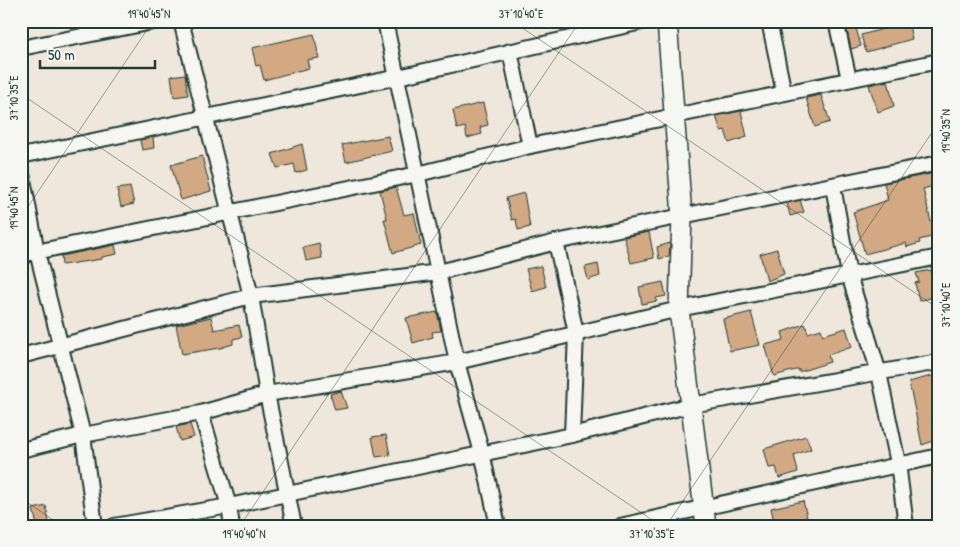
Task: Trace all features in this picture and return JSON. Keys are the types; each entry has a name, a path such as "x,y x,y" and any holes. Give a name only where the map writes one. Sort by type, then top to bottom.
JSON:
{"street":[{"path":"21,48 158,21"},
{"path":"181,21 251,296 267,394 294,526"},
{"path":"385,21 457,362 482,453 498,526"},
{"path":"21,156 398,77 510,50 646,21"},
{"path":"668,21 682,216 679,309 706,526"},
{"path":"769,21 784,93"},
{"path":"836,21 849,79"},
{"path":"510,50 530,146"},
{"path":"21,255 418,174 530,146 939,61"},
{"path":"21,356 251,296 439,272 556,242 939,163"},
{"path":"21,169 60,347 83,435 94,526"},
{"path":"833,186 848,275 879,373 898,463 906,526"},
{"path":"556,242 576,334 572,435"},
{"path":"21,450 83,435 201,413 267,394 457,362 679,309 939,257"},
{"path":"114,526 133,525 229,506 572,435 691,405 939,362"},
{"path":"201,413 229,506 232,526"},
{"path":"620,526 898,463 939,456"}],"building":[{"path":"845,21 854,21 861,46 851,49"},
{"path":"880,21 908,21 912,39 866,52 861,35 883,29"},
{"path":"314,34 319,58 307,60 309,68 264,80 260,65 256,66 252,48"},
{"path":"185,74 188,95 174,97 171,76"},
{"path":"888,81 894,106 878,112 869,85"},
{"path":"821,95 830,122 815,127 806,98"},
{"path":"483,103 488,125 480,127 482,134 467,138 465,127 457,129 453,110"},
{"path":"741,111 747,137 729,143 725,130 721,131 716,116"},
{"path":"388,136 392,151 346,162 342,145"},
{"path":"153,137 154,148 142,150 140,140"},
{"path":"302,144 307,170 296,173 294,164 277,168 272,154"},
{"path":"202,156 211,191 181,200 171,165"},
{"path":"935,173 938,185 923,189 931,222 939,220 939,235 919,240 920,243 907,247 906,243 865,254 853,212 888,200 884,183"},
{"path":"130,187 134,204 121,207 117,189"},
{"path":"396,187 404,215 414,213 421,245 393,253 384,219 387,219 380,191"},
{"path":"524,193 530,227 518,230 516,219 512,220 506,198"},
{"path":"800,200 804,212 790,216 787,203"},
{"path":"649,232 654,258 631,263 624,237"},
{"path":"319,243 322,258 306,261 303,247"},
{"path":"670,243 669,256 659,259 657,247"},
{"path":"115,245 117,254 102,257 102,259 62,265 61,256"},
{"path":"777,249 784,274 767,281 760,254"},
{"path":"598,264 600,276 588,280 585,267"},
{"path":"541,266 546,287 532,291 526,269"},
{"path":"931,270 938,296 919,301 915,283 919,282 916,273"},
{"path":"663,282 666,296 656,298 657,301 642,304 639,287"},
{"path":"437,312 441,331 432,332 433,337 413,343 406,318"},
{"path":"751,312 760,345 730,351 723,319"},
{"path":"211,317 214,330 239,325 242,337 233,339 233,344 220,348 182,354 176,325"},
{"path":"805,324 808,333 821,329 823,335 846,328 852,347 828,355 830,362 799,372 799,369 774,376 765,345 784,340 782,332"},
{"path":"939,374 939,419 932,419 936,440 922,445 909,382"},
{"path":"341,391 347,408 335,410 330,394"},
{"path":"190,424 194,437 180,441 176,427"},
{"path":"386,435 390,455 376,457 372,437"},
{"path":"806,436 811,449 794,455 798,472 779,478 776,467 769,468 764,449"},
{"path":"803,501 807,517 798,520 800,526 775,526 771,508"},
{"path":"46,506 49,522 37,525 33,509"}]}
